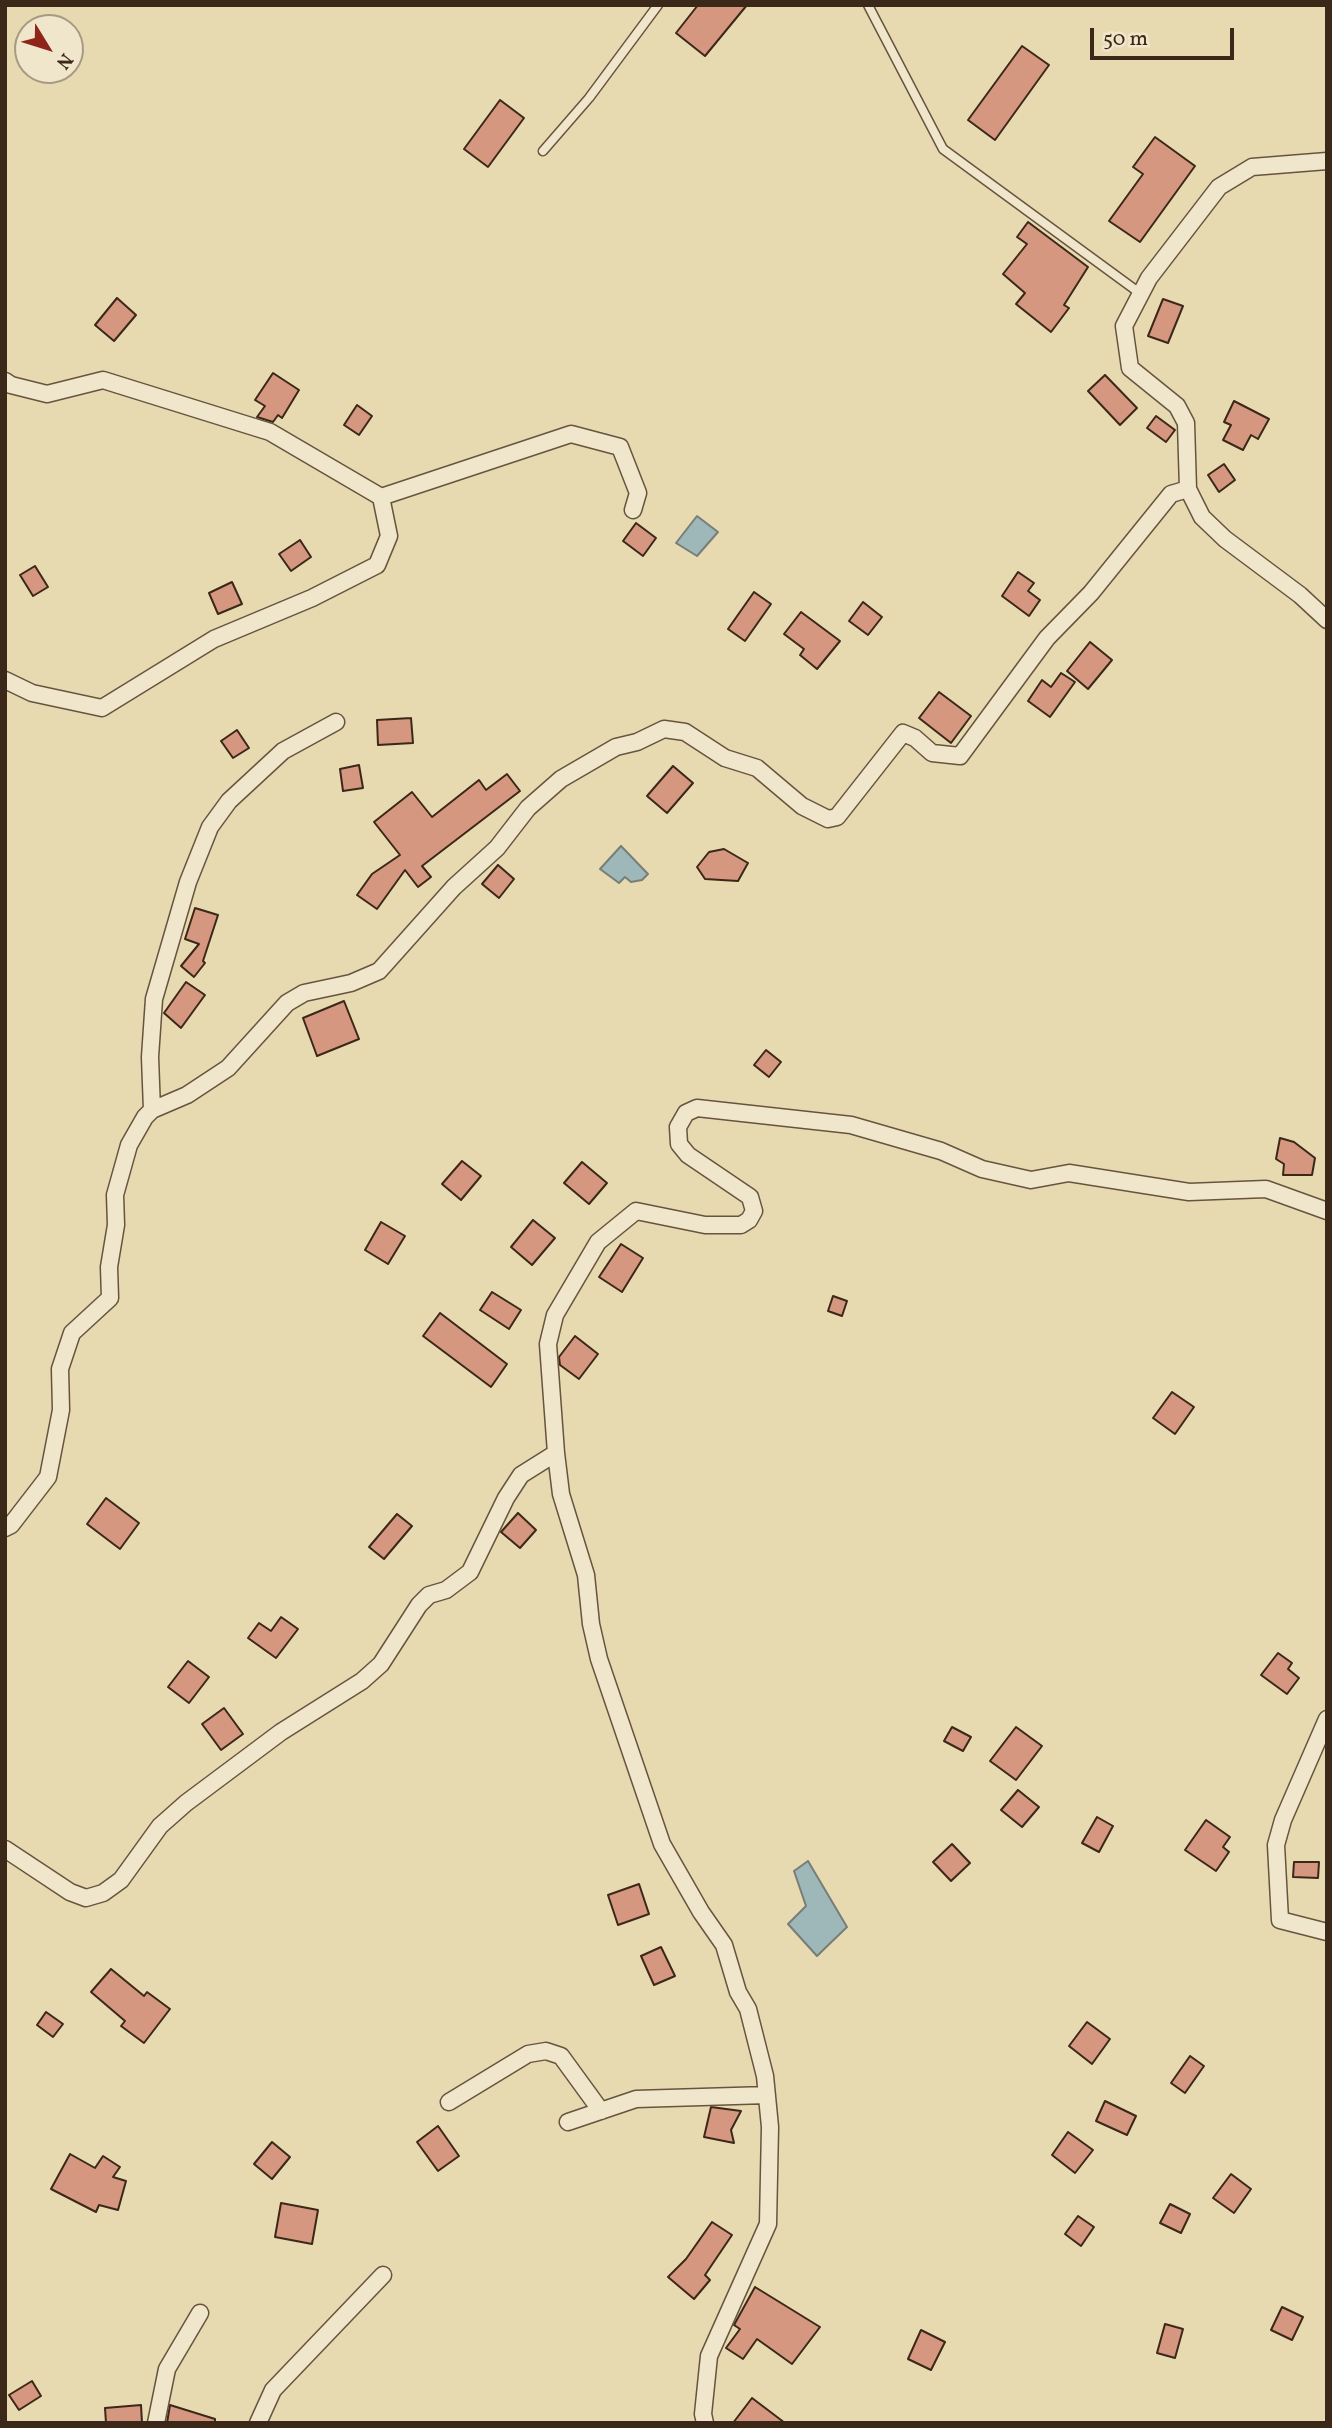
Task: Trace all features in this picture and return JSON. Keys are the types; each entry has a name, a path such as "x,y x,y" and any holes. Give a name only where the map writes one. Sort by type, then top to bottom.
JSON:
{"street":[{"path":"1327,161 1252,167 1219,187 1149,278 1124,326 1130,368 1177,406 1186,423 1188,489 1202,517 1224,540 1300,595 1327,620"},
{"path":"5,381 47,394 103,380 270,432 381,497 389,536 377,565 312,598 214,639 102,708 32,692 5,680"},
{"path":"381,497 571,434 620,447 638,493 633,510"},
{"path":"5,1528 12,1525 48,1477 61,1410 60,1369 72,1333 110,1298 109,1267 116,1225 115,1195 129,1145 152,1110 187,1095 228,1068 287,1003 304,993 351,982 379,971 454,887 497,848 528,808 561,779 616,747 664,729 685,732 725,758 757,768 802,806 828,819 837,817 903,733 932,753 960,756 1047,638 1099,583 1171,494 1188,489"},
{"path":"152,1110 150,1056 154,999 188,882 211,827 229,802 283,751 336,722"},
{"path":"705,2423 703,2414 709,2356 768,2224 770,2167 767,2095 748,2009 738,1992 724,1945 701,1912 662,1844 627,1738 612,1703 591,1624 586,1575 561,1494 548,1344 555,1315 598,1242 636,1211 705,1225 741,1225 754,1211 750,1198 688,1155 679,1144 678,1127 686,1113 697,1108 850,1125 941,1151 982,1169 1031,1180 1069,1173 1189,1192 1266,1189 1327,1211"},
{"path":"5,1849 70,1892 86,1898 103,1893 121,1880 160,1826 186,1804 281,1732 362,1681 382,1664 419,1605 429,1595 446,1590 470,1572 506,1498 522,1475 556,1453"},
{"path":"1327,1719 1283,1820 1276,1845 1280,1920 1327,1931"},
{"path":"449,2102 528,2054 546,2051 561,2056 601,2111"},
{"path":"568,2122 636,2099 767,2095"},
{"path":"258,2423 273,2390 383,2275"},
{"path":"156,2423 167,2369 200,2313"}],"lane":[{"path":"542,151 589,98 658,5"},
{"path":"869,5 943,149 1141,294"}],"water":[{"path":"697,516 718,532 697,556 676,543"},
{"path":"621,846 648,874 642,880 631,882 625,877 619,883 600,869"},
{"path":"808,1861 847,1927 817,1956 788,1924 806,1906 794,1871"}],"building":[{"path":"698,5 747,5 705,56 676,33"},
{"path":"1022,46 1049,65 995,140 968,120"},
{"path":"500,100 524,118 488,167 464,149"},
{"path":"1155,137 1195,166 1140,242 1109,221 1143,174 1133,167"},
{"path":"1028,222 1088,267 1064,305 1069,308 1051,332 1016,304 1025,293 1003,274 1027,244 1017,237"},
{"path":"117,298 136,315 114,341 95,325"},
{"path":"1163,299 1183,306 1168,343 1148,336"},
{"path":"273,373 299,390 282,418 278,415 273,422 257,417 265,406 255,400"},
{"path":"1105,375 1137,408 1120,425 1088,391"},
{"path":"1234,401 1269,419 1258,439 1251,435 1243,450 1223,440 1231,425 1224,422"},
{"path":"357,405 372,416 359,435 344,425"},
{"path":"1156,416 1175,430 1166,442 1147,428"},
{"path":"1224,464 1235,480 1219,492 1208,475"},
{"path":"636,523 656,538 643,556 623,541"},
{"path":"300,540 311,557 291,571 279,554"},
{"path":"35,566 48,587 33,596 20,575"},
{"path":"1018,572 1034,583 1028,591 1040,600 1029,616 1002,596"},
{"path":"232,582 242,604 218,614 209,593"},
{"path":"754,592 771,604 745,641 728,629"},
{"path":"863,602 882,617 868,635 849,621"},
{"path":"801,612 840,641 817,669 800,655 804,649 784,634"},
{"path":"1090,642 1112,660 1088,689 1067,671"},
{"path":"1061,673 1075,682 1050,717 1028,701 1042,680 1051,687"},
{"path":"939,692 971,716 951,743 919,718"},
{"path":"411,718 413,743 378,745 377,720"},
{"path":"237,730 249,748 233,758 221,741"},
{"path":"359,765 363,788 343,791 340,769"},
{"path":"673,766 693,783 667,813 647,796"},
{"path":"507,774 520,791 422,866 431,877 418,887 405,870 377,909 357,895 372,874 400,855 374,822 412,792 432,817 479,780 486,790"},
{"path":"724,849 748,863 738,881 705,879 697,867 709,852"},
{"path":"498,865 514,879 499,898 482,884"},
{"path":"195,908 218,915 203,961 205,963 194,977 181,966 199,944 185,939"},
{"path":"186,982 205,995 181,1028 164,1013"},
{"path":"344,1001 359,1039 317,1056 303,1018"},
{"path":"766,1050 781,1062 769,1077 754,1065"},
{"path":"1280,1138 1294,1142 1315,1158 1312,1175 1283,1175 1284,1164 1276,1159"},
{"path":"462,1161 481,1176 461,1200 442,1184"},
{"path":"582,1162 607,1183 589,1204 564,1183"},
{"path":"533,1220 555,1238 532,1265 511,1247"},
{"path":"381,1222 405,1236 388,1264 365,1250"},
{"path":"621,1244 643,1258 622,1292 599,1277"},
{"path":"492,1292 521,1310 509,1329 480,1310"},
{"path":"833,1296 847,1301 842,1316 828,1311"},
{"path":"440,1313 507,1364 491,1387 423,1336"},
{"path":"575,1336 598,1354 579,1379 560,1365 559,1357"},
{"path":"1172,1392 1194,1407 1175,1434 1153,1418"},
{"path":"106,1498 139,1523 120,1549 87,1524"},
{"path":"518,1513 536,1530 520,1548 501,1532"},
{"path":"397,1514 412,1526 384,1559 369,1547"},
{"path":"281,1617 298,1629 276,1658 248,1638 259,1623 271,1631"},
{"path":"1278,1653 1292,1663 1288,1669 1299,1678 1287,1694 1261,1675"},
{"path":"188,1661 209,1677 189,1703 168,1687"},
{"path":"224,1708 243,1734 221,1750 202,1724"},
{"path":"952,1727 971,1737 963,1751 944,1741"},
{"path":"1016,1727 1042,1746 1016,1780 990,1761"},
{"path":"1018,1790 1039,1807 1022,1827 1001,1810"},
{"path":"1097,1817 1113,1826 1099,1852 1082,1843"},
{"path":"1206,1820 1230,1837 1223,1847 1229,1852 1216,1871 1185,1850"},
{"path":"952,1844 970,1863 951,1881 933,1862"},
{"path":"1294,1862 1319,1862 1318,1878 1293,1877"},
{"path":"639,1884 649,1914 618,1925 608,1895"},
{"path":"661,1947 675,1976 654,1985 641,1956"},
{"path":"111,1969 144,1996 147,1992 170,2009 144,2043 121,2026 125,2021 91,1992"},
{"path":"46,2012 63,2024 53,2037 37,2025"},
{"path":"1087,2022 1110,2039 1092,2064 1069,2046"},
{"path":"1190,2056 1204,2066 1185,2093 1171,2083"},
{"path":"1105,2101 1136,2116 1127,2135 1096,2121"},
{"path":"711,2107 741,2111 731,2130 734,2143 704,2137"},
{"path":"438,2126 459,2156 438,2171 417,2142"},
{"path":"1068,2132 1093,2150 1075,2173 1052,2155"},
{"path":"272,2142 290,2157 272,2179 254,2164"},
{"path":"70,2154 95,2168 103,2156 120,2167 113,2177 126,2181 118,2210 99,2205 96,2212 51,2189"},
{"path":"1231,2174 1251,2189 1234,2213 1213,2198"},
{"path":"281,2203 318,2210 312,2244 275,2237"},
{"path":"1170,2204 1190,2214 1181,2233 1160,2223"},
{"path":"1078,2216 1094,2227 1081,2246 1065,2234"},
{"path":"712,2222 732,2235 705,2275 710,2280 694,2299 668,2277 686,2259"},
{"path":"755,2287 820,2327 792,2364 757,2339 743,2359 726,2348 740,2329 734,2325"},
{"path":"1282,2307 1303,2317 1292,2340 1271,2330"},
{"path":"1165,2324 1183,2329 1175,2358 1157,2353"},
{"path":"921,2330 945,2342 931,2370 908,2359"},
{"path":"32,2381 41,2396 19,2410 9,2395"},
{"path":"752,2398 785,2423 733,2423"},
{"path":"141,2405 142,2423 106,2423 105,2408"},
{"path":"170,2405 215,2419 215,2423 167,2423"}]}
